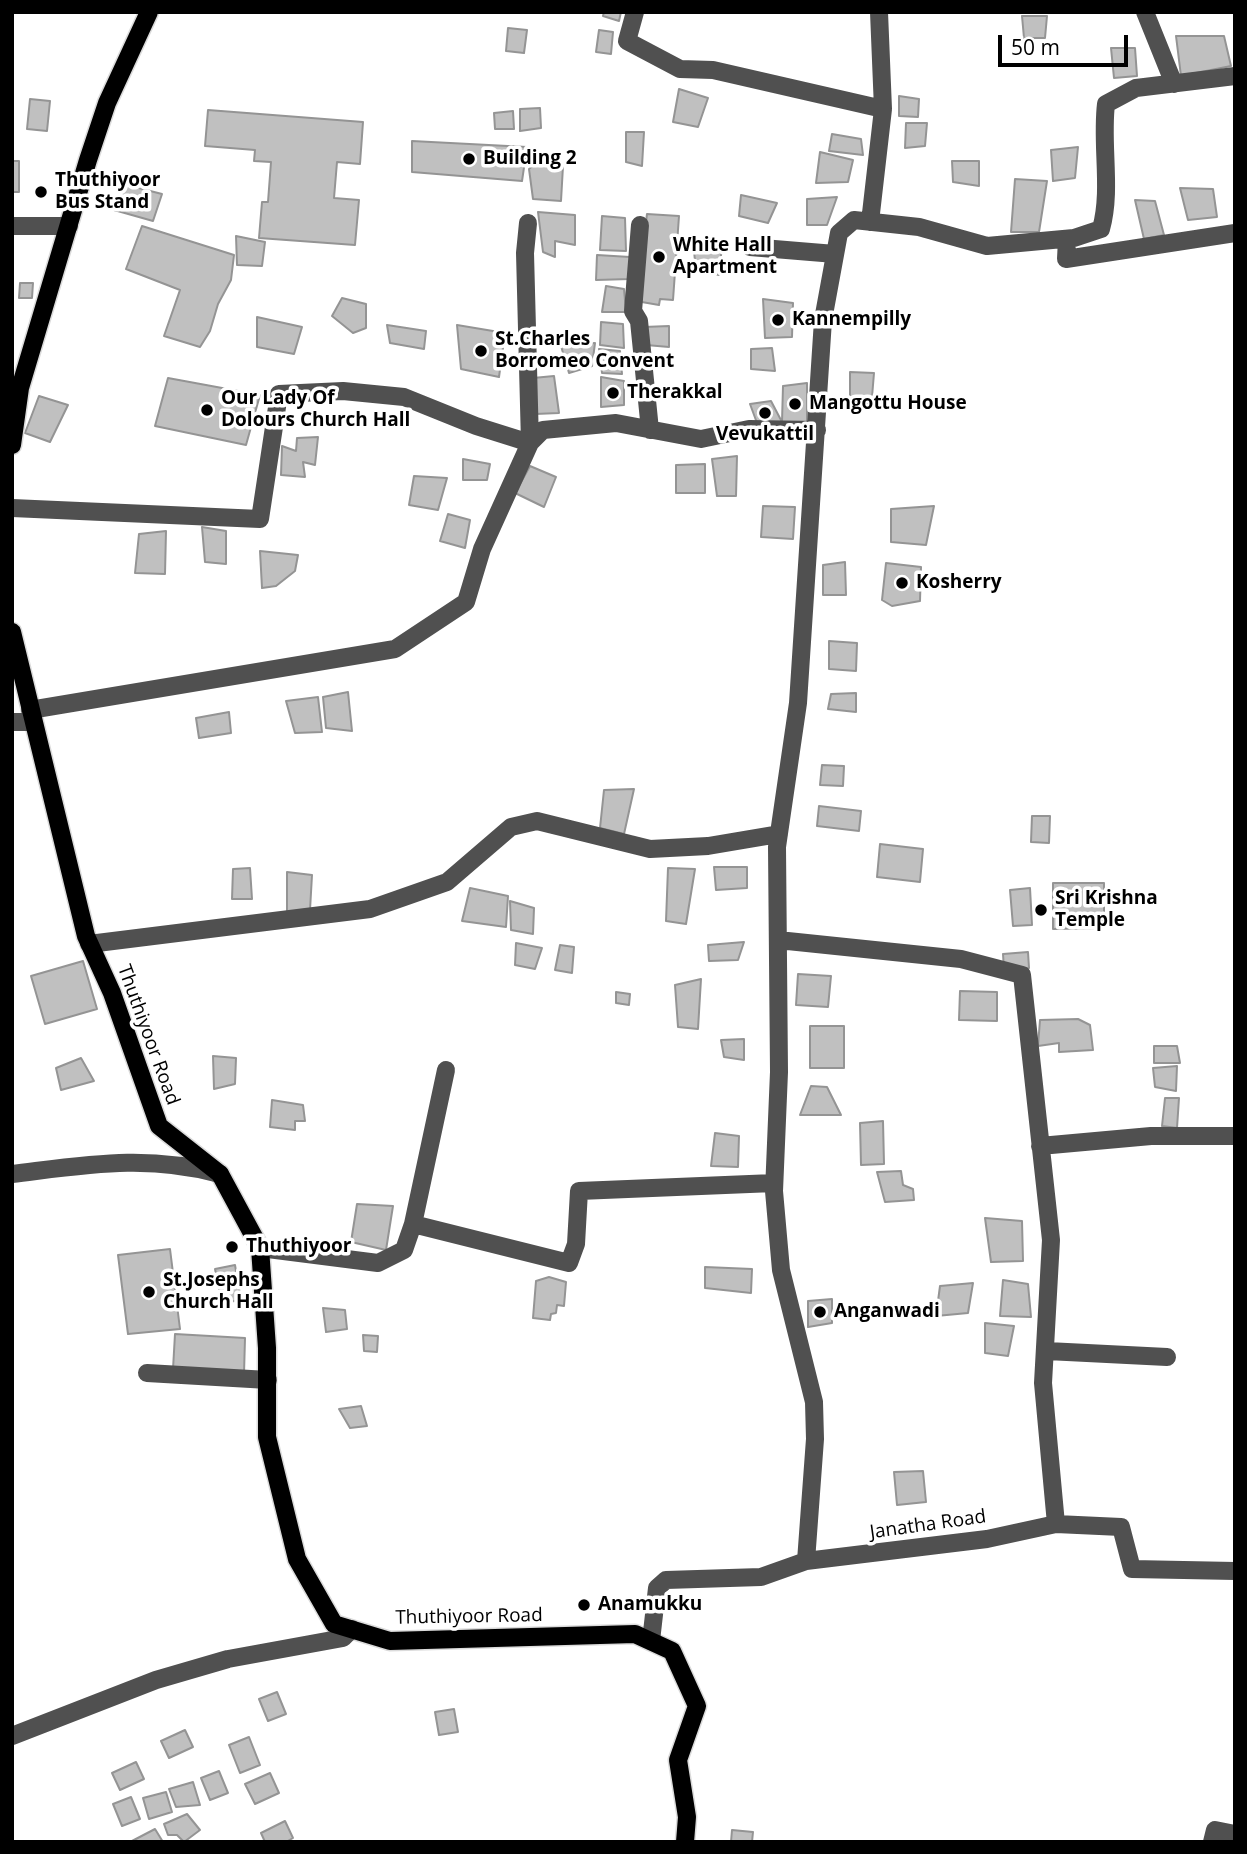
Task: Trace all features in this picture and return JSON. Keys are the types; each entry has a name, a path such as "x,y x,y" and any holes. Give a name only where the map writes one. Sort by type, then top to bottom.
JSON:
{"main road":[{"path":"12,445 20,388 88,160 107,103 149,12"},
{"name":"Thuthiyoor Road","path":"12,632 89,944 112,993 159,1126 220,1174 260,1248 268,1380 267,1437 297,1559 334,1624 390,1641 635,1634 672,1651 697,1706 678,1760 687,1816 685,1842"}],"street":[{"path":"635,12 627,41 680,69 713,70 883,109"},
{"path":"870,222 883,109 879,12"},
{"path":"1145,12 1174,84"},
{"path":"806,1561 815,1438 814,1402 781,1270 774,1183 779,1072 779,834 798,703 823,320 839,233 855,220 919,227 988,246 1067,239 1101,229 1107,210 1103,132 1106,104 1136,88 1235,76"},
{"path":"528,223 525,253 530,443"},
{"path":"640,225 633,311 639,321 650,430"},
{"path":"12,226 69,226"},
{"path":"1067,239 1066,259 1235,233"},
{"path":"750,247 780,241 835,254"},
{"path":"12,508 260,519 279,394 343,391 404,397 476,426 530,443"},
{"path":"12,722 32,716 395,649 466,602 482,549 530,443 543,430 616,423 701,439 748,429 817,430"},
{"path":"89,944 370,909 447,882 511,827 537,821 650,849 708,845 779,834"},
{"path":"778,940 961,959 1022,975 1051,1240 1047,1351 1043,1383 1056,1524"},
{"path":"260,1248 378,1263 404,1250 413,1224 446,1070"},
{"path":"1040,1146 1151,1136 1235,1136"},
{"path":"12,1174 123,1161 186,1165 220,1174"},
{"path":"413,1224 569,1263 576,1244 579,1191 774,1183"},
{"path":"1047,1351 1167,1357"},
{"path":"147,1373 268,1380"},
{"name":"Janatha Road","path":"651,1641 657,1588 666,1580 761,1577 806,1561 987,1539 1056,1524 1121,1527 1132,1569 1235,1571"},
{"path":"12,1736 156,1680 228,1659 343,1638 352,1629"},
{"path":"1212,1842 1215,1830 1235,1834"}],"building":[{"path":"604,12 621,12 619,21 603,16"},
{"path":"1022,16 1047,16 1045,38 1024,38"},
{"path":"508,28 527,30 524,53 506,51"},
{"path":"599,30 613,32 611,54 596,52"},
{"path":"1176,36 1224,36 1231,66 1181,76"},
{"path":"1111,48 1135,48 1137,76 1114,78"},
{"path":"679,89 708,98 698,127 673,122"},
{"path":"899,96 919,99 918,117 899,116"},
{"path":"30,99 50,101 47,131 27,129"},
{"path":"540,108 541,128 520,131 520,109"},
{"path":"208,110 363,122 360,164 337,162 334,198 359,200 355,245 259,238 262,202 268,202 271,162 254,161 255,150 205,146"},
{"path":"513,111 514,129 495,129 494,113"},
{"path":"906,123 927,123 925,146 905,148"},
{"path":"626,132 644,132 642,166 626,162"},
{"path":"832,134 861,139 863,155 829,151"},
{"name":"Building 2","path":"412,141 527,147 522,181 412,172"},
{"path":"1078,147 1075,178 1053,181 1051,150"},
{"path":"820,152 853,160 848,182 816,183"},
{"path":"12,161 19,161 19,192 12,192"},
{"path":"952,161 979,161 979,186 953,182"},
{"path":"536,163 563,166 561,201 533,199 529,169"},
{"path":"1015,179 1047,181 1039,232 1011,232"},
{"path":"123,184 162,194 153,221 114,210"},
{"path":"1180,188 1213,189 1217,217 1188,220"},
{"path":"741,195 777,203 768,223 739,216"},
{"path":"837,197 827,225 807,225 807,199"},
{"path":"1135,200 1155,201 1164,235 1144,239"},
{"path":"538,212 575,215 575,245 555,241 555,257 543,252"},
{"name":"White Hall Apartment","path":"647,214 679,216 673,300 660,299 659,305 636,301"},
{"path":"602,216 625,218 626,251 600,250"},
{"path":"142,226 234,255 231,280 218,304 210,331 200,347 164,336 180,290 126,269"},
{"path":"236,236 265,242 262,266 237,265"},
{"path":"693,241 722,246 719,275 696,271"},
{"path":"597,255 630,257 630,279 596,280"},
{"path":"20,283 33,283 32,298 19,298"},
{"path":"606,286 624,289 626,312 602,312"},
{"path":"342,298 366,304 366,328 353,333 332,316"},
{"name":"Kannempilly","path":"763,299 793,303 792,337 765,338"},
{"path":"257,317 302,327 294,354 257,347"},
{"path":"601,322 623,324 624,348 600,345"},
{"path":"387,325 426,331 424,349 390,343"},
{"name":"St.Charles Borromeo Convent","path":"457,325 505,333 499,377 461,369"},
{"path":"669,326 669,347 646,345 644,327"},
{"path":"595,343 592,366 569,373 561,346"},
{"name":"Kannempilly","path":"772,348 775,371 751,369 751,349"},
{"path":"599,349 620,351 622,374 602,373"},
{"path":"850,372 874,373 871,409 850,409"},
{"path":"554,376 559,413 535,414 533,378"},
{"name":"Therakkal","path":"601,377 624,381 624,405 601,407"},
{"name":"Our Lady Of Dolours Church Hall","path":"168,378 260,395 246,445 155,426"},
{"name":"Mangottu House","path":"807,383 807,422 782,422 783,386"},
{"path":"39,396 68,405 50,442 25,433"},
{"name":"Vevukattil","path":"771,401 782,422 757,423 750,404"},
{"path":"318,437 315,465 303,462 305,477 281,475 282,446 296,451 297,438"},
{"path":"737,456 736,496 717,496 712,459"},
{"path":"463,459 490,464 487,480 463,480"},
{"path":"705,464 705,493 676,493 676,465"},
{"path":"530,466 556,477 544,507 515,493"},
{"path":"414,476 447,478 438,510 409,505"},
{"path":"763,506 795,507 793,539 761,537"},
{"path":"934,506 926,545 891,542 891,509"},
{"path":"448,514 470,520 465,548 440,541"},
{"path":"202,527 226,531 226,564 205,562"},
{"path":"166,531 165,574 135,573 139,534"},
{"path":"260,551 298,555 295,571 276,586 262,588"},
{"path":"845,562 846,595 823,595 823,565"},
{"name":"Kosherry","path":"886,563 921,567 920,601 892,606 882,600"},
{"path":"829,641 857,643 856,671 829,669"},
{"path":"348,692 352,731 326,728 323,697"},
{"path":"856,693 856,712 828,709 831,694"},
{"path":"318,697 322,732 295,733 286,701"},
{"path":"229,712 231,733 199,738 196,718"},
{"path":"822,765 844,766 843,786 820,785"},
{"path":"634,789 624,834 600,828 604,790"},
{"path":"819,806 861,811 859,831 817,826"},
{"path":"1032,816 1050,816 1049,843 1031,842"},
{"path":"880,844 923,849 920,882 877,877"},
{"path":"714,867 747,867 747,888 716,890"},
{"path":"250,868 252,899 232,899 233,869"},
{"path":"668,868 695,869 686,924 666,921"},
{"path":"287,872 312,875 310,910 287,912"},
{"path":"1053,883 1104,883 1104,928 1053,929"},
{"path":"470,888 508,896 506,927 462,921"},
{"path":"1030,888 1032,925 1013,926 1010,890"},
{"path":"510,901 534,908 533,934 511,930"},
{"path":"744,942 738,960 709,961 708,945"},
{"path":"516,943 542,948 535,969 515,965"},
{"path":"560,945 574,947 572,973 555,970"},
{"path":"1028,952 1029,968 1004,970 1003,954"},
{"path":"83,961 97,1009 45,1024 31,976"},
{"path":"798,974 831,976 828,1007 796,1005"},
{"path":"701,979 698,1029 678,1027 675,985"},
{"path":"960,991 997,992 997,1021 959,1020"},
{"path":"616,992 630,994 629,1005 616,1003"},
{"path":"1078,1019 1090,1025 1093,1050 1059,1052 1059,1043 1038,1046 1040,1020"},
{"path":"810,1026 844,1026 844,1068 810,1068"},
{"path":"744,1039 744,1060 724,1057 721,1040"},
{"path":"1154,1046 1177,1046 1180,1063 1154,1063"},
{"path":"213,1056 236,1058 235,1084 214,1089"},
{"path":"81,1058 94,1081 61,1090 56,1068"},
{"path":"1177,1066 1176,1091 1155,1087 1153,1068"},
{"path":"811,1086 827,1087 841,1115 800,1115"},
{"path":"1165,1098 1179,1098 1177,1128 1162,1126"},
{"path":"272,1100 303,1105 305,1121 295,1121 295,1130 270,1127"},
{"path":"883,1121 884,1164 861,1165 860,1123"},
{"path":"715,1133 739,1136 738,1167 711,1166"},
{"path":"901,1171 903,1185 913,1189 914,1200 885,1202 877,1172"},
{"path":"357,1204 393,1206 386,1250 351,1242"},
{"path":"985,1218 1022,1221 1023,1261 991,1262"},
{"name":"St.Josephs Church Hall","path":"170,1249 180,1329 128,1334 118,1255"},
{"path":"235,1265 241,1300 222,1303 215,1269"},
{"path":"705,1267 752,1269 751,1293 705,1288"},
{"path":"549,1277 566,1282 564,1306 557,1305 556,1313 551,1314 550,1320 533,1318 536,1281"},
{"path":"1003,1280 1028,1284 1031,1317 1000,1316"},
{"path":"973,1283 968,1313 936,1316 940,1286"},
{"name":"Anganwadi","path":"832,1299 832,1323 808,1327 808,1301"},
{"path":"323,1308 345,1310 347,1329 326,1332"},
{"path":"985,1323 1014,1326 1008,1356 985,1353"},
{"path":"175,1334 245,1338 244,1374 173,1369"},
{"path":"363,1335 378,1336 377,1352 364,1351"},
{"path":"361,1406 367,1426 350,1428 339,1409"},
{"path":"923,1471 926,1502 897,1505 894,1472"},
{"path":"277,1692 286,1714 268,1721 259,1699"},
{"path":"454,1709 458,1732 439,1735 435,1712"},
{"path":"185,1730 193,1747 169,1758 161,1741"},
{"path":"249,1737 260,1765 240,1773 229,1745"},
{"path":"136,1762 144,1779 120,1790 112,1773"},
{"path":"219,1771 228,1793 210,1800 201,1778"},
{"path":"270,1773 279,1793 255,1804 245,1784"},
{"path":"193,1782 200,1805 176,1807 169,1789"},
{"path":"166,1792 172,1812 149,1819 143,1798"},
{"path":"131,1797 140,1819 122,1826 113,1804"},
{"path":"187,1814 200,1830 184,1842 177,1835 168,1835 164,1824"},
{"path":"285,1821 293,1838 286,1842 265,1842 261,1833"},
{"path":"155,1829 163,1842 132,1841"},
{"path":"732,1830 753,1832 752,1842 731,1842"}],"place":[{"name":"Building 2","path":"469,159"},
{"name":"Thuthiyoor Bus Stand","path":"41,192"},
{"name":"White Hall Apartment","path":"659,257"},
{"name":"Kannempilly","path":"778,320"},
{"name":"St.Charles Borromeo Convent","path":"481,351"},
{"name":"Therakkal","path":"613,393"},
{"name":"Mangottu House","path":"795,404"},
{"name":"Our Lady Of Dolours Church Hall","path":"207,410"},
{"name":"Vevukattil","path":"765,413"},
{"name":"Kosherry","path":"902,583"},
{"name":"Sri Krishna Temple","path":"1041,910"},
{"name":"Thuthiyoor","path":"232,1247"},
{"name":"St.Josephs Church Hall","path":"149,1292"},
{"name":"Anganwadi","path":"820,1312"},
{"name":"Anamukku","path":"584,1605"}]}
